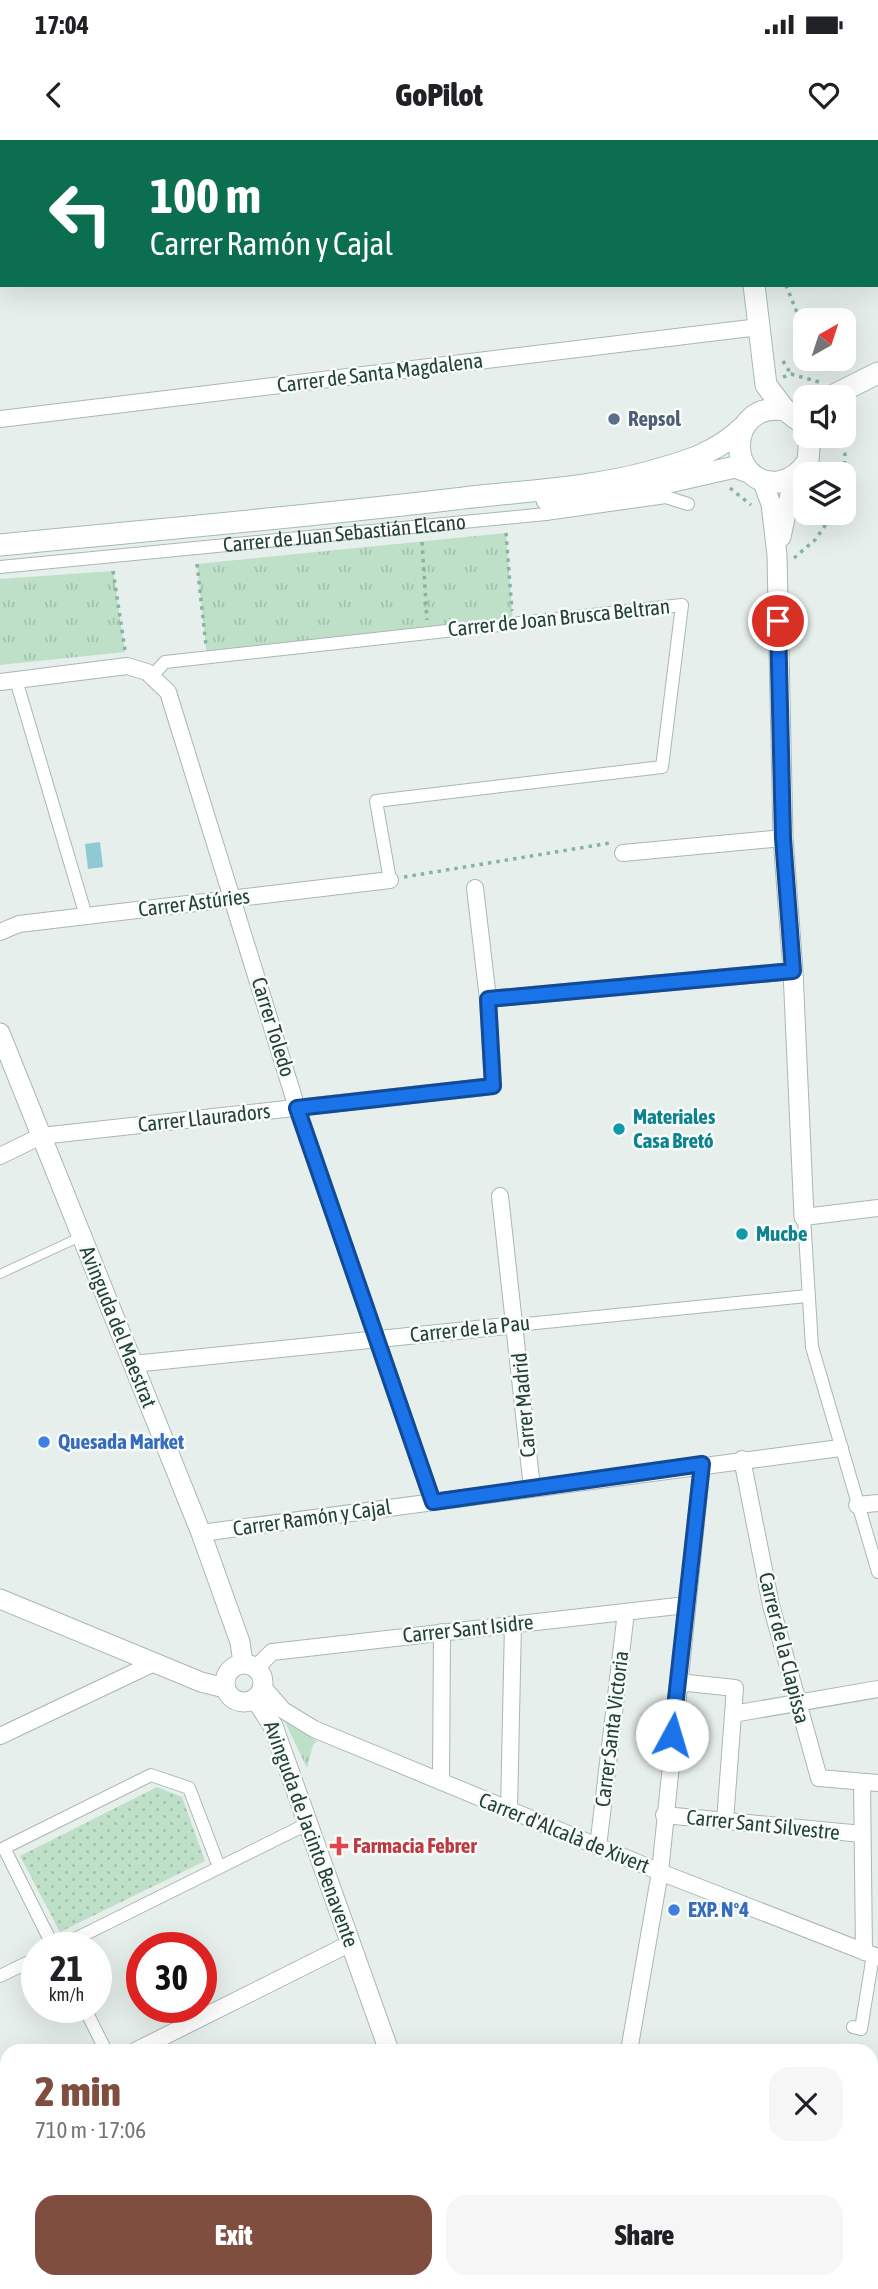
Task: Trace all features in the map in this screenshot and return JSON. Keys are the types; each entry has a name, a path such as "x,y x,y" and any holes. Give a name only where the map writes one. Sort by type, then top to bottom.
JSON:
{"main road":[{"path":"754,287 766,385 749,421 739,451 757,476 781,481 793,476"},
{"path":"854,385 878,373"},
{"path":"766,385 793,414"},
{"path":"856,400 878,388"},
{"path":"749,421 769,409 793,420"},
{"name":"Carrer de Juan Sebastián Elcano","path":"0,545 366,510 648,472 723,446 749,421"},
{"name":"Carrer de Juan Sebastián Elcano","path":"366,510 574,499 736,467 757,476"}],"street":[{"name":"Carrer de Santa Magdalena","path":"0,419 760,327"},
{"path":"757,476 771,504 782,562"},
{"path":"793,484 790,490 782,562 783,838 793,971 807,1296 812,1347 878,1572"},
{"name":"Carrer de Juan Sebastián Elcano","path":"0,567 546,514 666,497 688,504"},
{"name":"Carrer de Joan Brusca Beltran","path":"152,676 165,662 682,605 662,767 376,801 390,880"},
{"path":"86,916 8,681 127,666 152,676"},
{"name":"Carrer Toledo","path":"152,676 168,692 297,1108 433,1502"},
{"path":"623,853 783,838"},
{"name":"Carrer Astúries","path":"0,932 19,924 390,880"},
{"path":"475,888 488,999 793,971"},
{"name":"Carrer Llauradors","path":"0,1156 41,1136 493,1086 488,999"},
{"name":"Avinguda del Maestrat","path":"0,1033 201,1533 249,1665"},
{"name":"Carrer Madrid","path":"500,1196 532,1488"},
{"path":"804,1217 878,1208"},
{"name":"Carrer de la Pau","path":"133,1364 807,1296"},
{"name":"Carrer Ramón y Cajal","path":"201,1533 702,1464 840,1448"},
{"name":"Carrer de la Clapissa","path":"741,1459 771,1605 819,1778 870,1783"},
{"path":"630,2044 660,1872 702,1464"},
{"path":"858,1505 878,1503"},
{"path":"0,1599 153,1663 214,1687 225,1688 238,1701 259,1693 262,1676 249,1665 228,1671 225,1688"},
{"name":"Carrer Sant Isidre","path":"249,1665 272,1651 686,1605"},
{"name":"Carrer Santa Victoria","path":"598,1847 626,1612"},
{"path":"509,1810 513,1624"},
{"path":"441,1782 442,1632"},
{"path":"0,1736 153,1663"},
{"path":"678,1682 735,1688 724,1821"},
{"path":"733,1714 878,1689"},
{"name":"Carrer d'Alcalà de Xivert","path":"259,1693 294,1718 441,1782 872,1955"},
{"name":"Avinguda de Jacinto Benavente","path":"259,1693 274,1726 387,2044"},
{"path":"47,1932 4,1848 150,1775 189,1788 219,1867"},
{"path":"853,2027 861,2029 872,1955 862,1834 870,1783"},
{"name":"Carrer Sant Silvestre","path":"664,1815 862,1834"},
{"path":"87,1932 309,1823"},
{"path":"149,2044 351,1943"},
{"path":"0,1976 21,1966"},
{"path":"92,2023 102,2044"}],"lane":[{"path":"0,1274 82,1236"}],"path":[{"path":"787,287 795,308"},
{"path":"723,491 731,488 757,510"},
{"path":"782,562 815,540 826,525"},
{"path":"494,535 519,532"},
{"path":"506,533 513,623"},
{"path":"408,543 434,541"},
{"path":"422,542 428,633"},
{"path":"207,657 197,564 210,563"},
{"path":"101,572 113,571 127,666"},
{"path":"390,880 622,842 623,853"}],"green space":[{"path":"506,533 513,623 207,657 197,564"},
{"path":"113,571 125,652 0,665 0,579"},
{"path":"285,1722 317,1741 313,1745 307,1768"},
{"path":"157,1787 182,1797 205,1861 60,1932 20,1856"}],"water":[{"path":"100,842 103,867 88,869 85,844"}],"place":[{"name":"Repsol","path":"614,419"},
{"name":"Materiales Casa Bretó","path":"619,1129"},
{"name":"Mucbe","path":"742,1234"},
{"name":"Quesada Market","path":"44,1442"},
{"name":"Farmacia Febrer","path":"339,1846"},
{"name":"EXP. N°4","path":"674,1910"}],"route":[{"path":"672,1735 702,1464 433,1502 297,1108 493,1086 488,999 793,971 783,838 778,621"}]}
